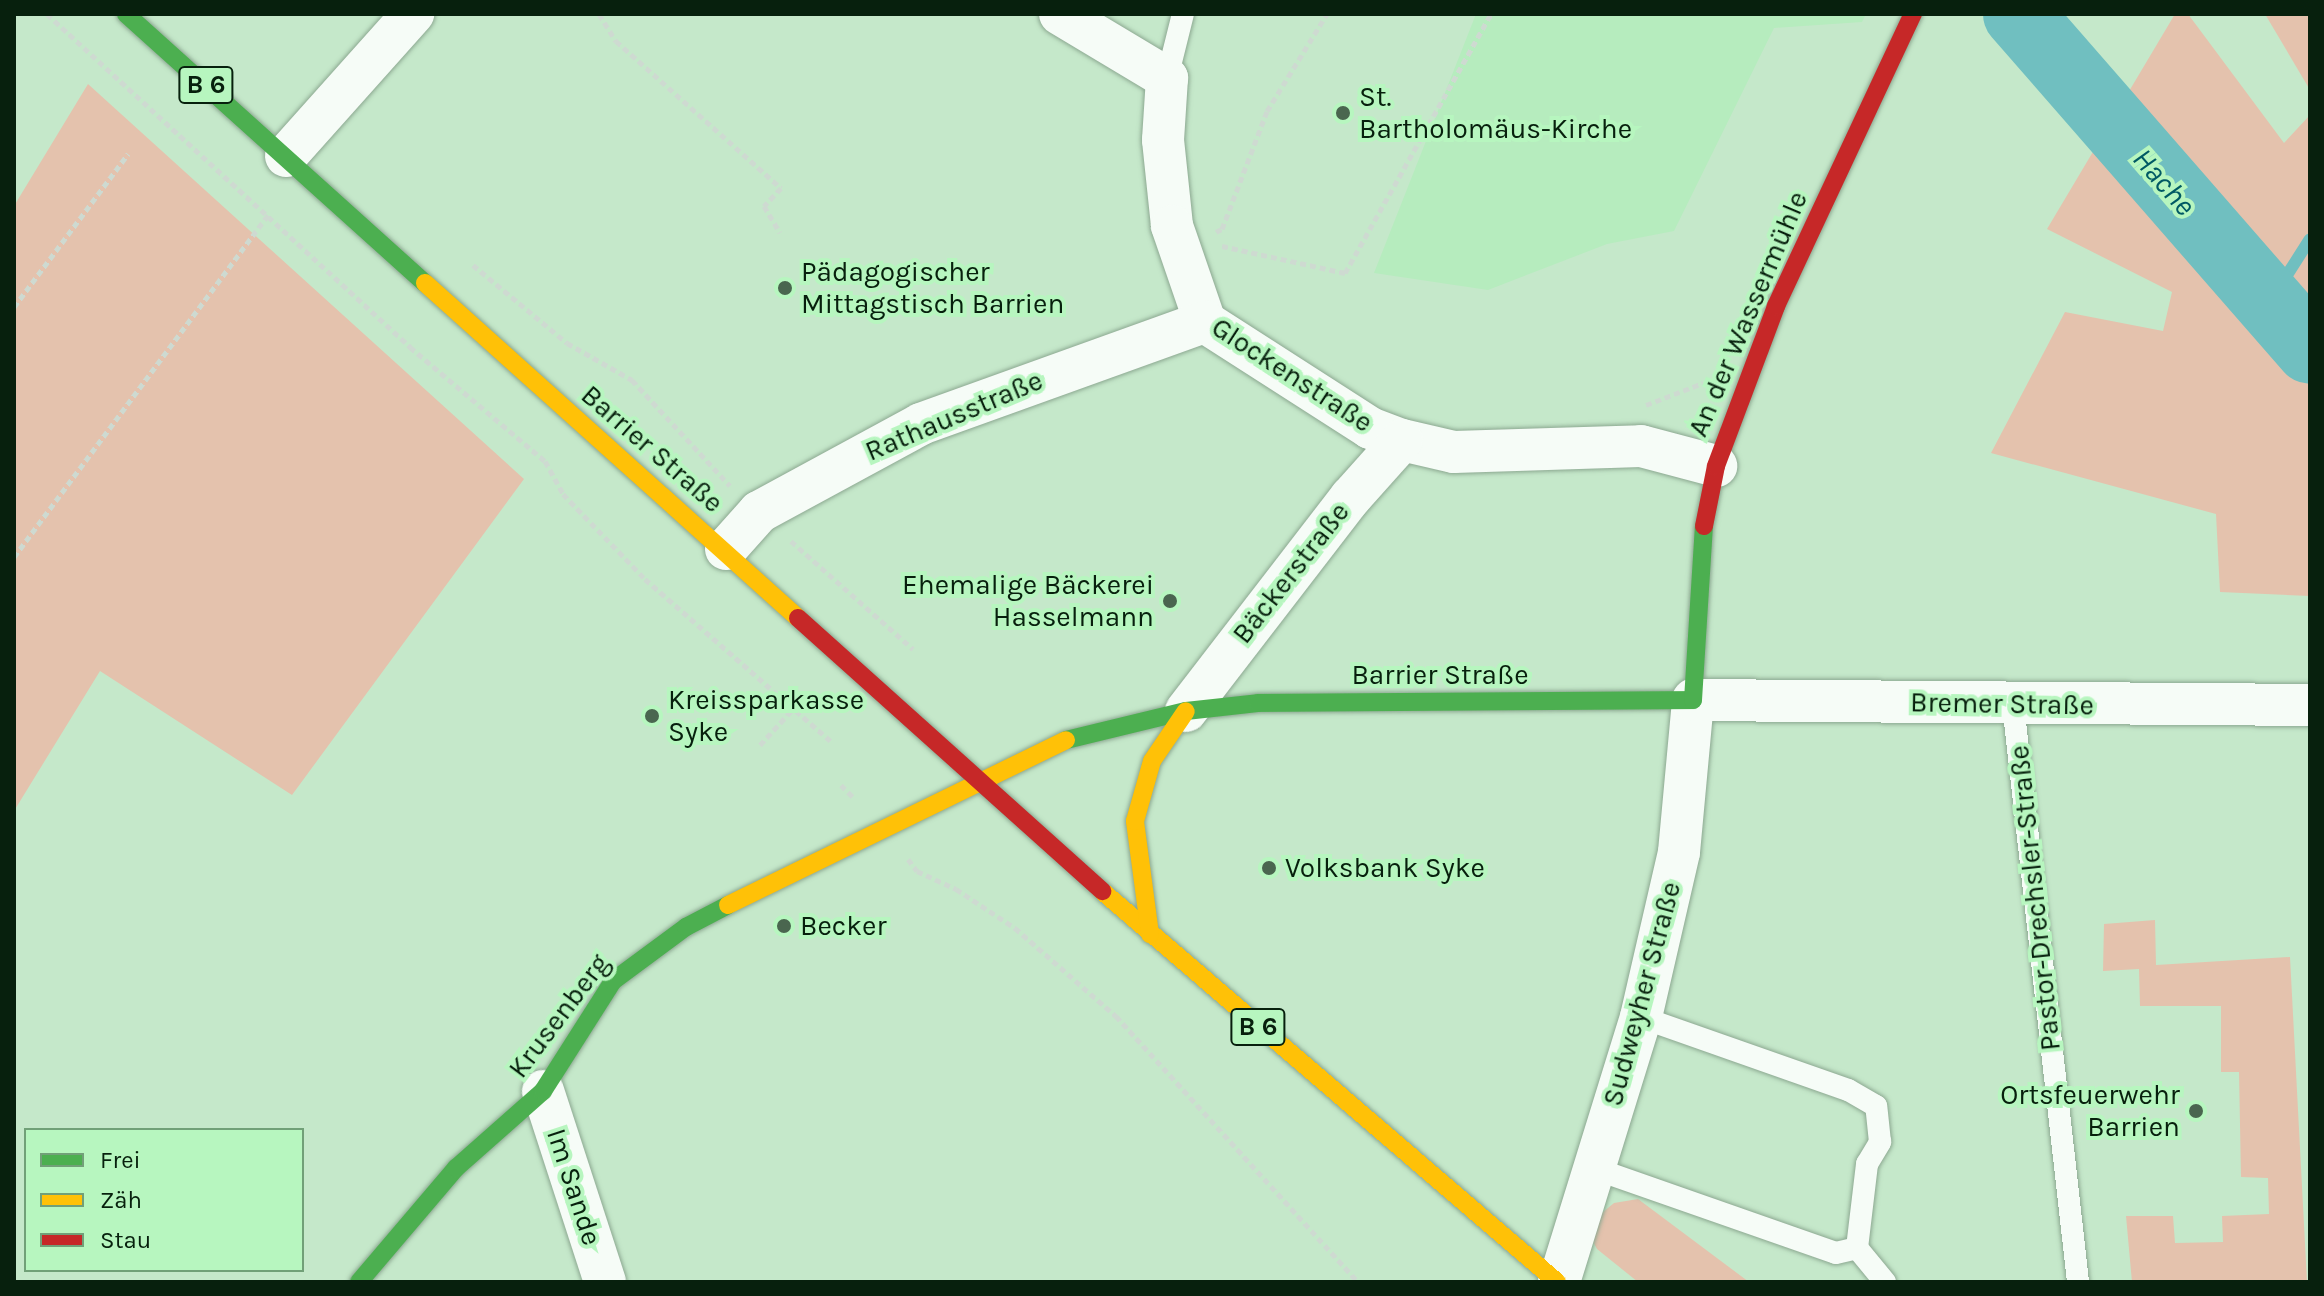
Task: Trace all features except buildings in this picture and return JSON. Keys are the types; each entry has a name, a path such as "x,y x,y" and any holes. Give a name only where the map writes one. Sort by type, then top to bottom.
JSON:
{"street":[{"name":"Barrier Straße","path":"126,14 588,433 726,549 979,779 1098,726 1258,703 1589,705 1693,700"},
{"path":"286,156 413,14"},
{"path":"1060,14 1167,78"},
{"name":"An der Wassermühle","path":"1693,700 1701,539 1716,466 1776,306 1913,14"},
{"name":"Glockenstraße","path":"1167,78 1163,140 1172,226 1205,322 1370,428 1402,440 1454,452 1641,446 1716,466"},
{"name":"Rathausstraße","path":"726,549 759,512 921,424 1205,322"},
{"name":"Bäckerstraße","path":"1186,711 1351,497 1402,440"},
{"name":"Bremer Straße","path":"1693,700 2310,705"},
{"name":"Sudweyher Straße","path":"1558,1282 1641,1017 1679,852 1693,700"},
{"path":"1150,934 1135,821 1152,761 1186,711"},
{"name":"B 6","path":"979,779 1150,934 1558,1282"},
{"name":"Krusenberg","path":"370,1277 456,1168 543,1091 613,981 644,955 686,927 979,779"},
{"name":"Im Sande","path":"543,1091 605,1282"}],"lane":[{"name":"Glockenstraße","path":"1167,78 1183,14"},
{"name":"Pastor-Drechsler-Straße","path":"2013,704 2078,1282"},
{"path":"1641,1017 1848,1090 1876,1106 1880,1142 1867,1164 1857,1248 1885,1282"},
{"path":"1593,1168 1836,1253 1857,1248"}],"path":[{"path":"47,14 269,214 410,347 545,461 563,494 645,579 832,742"},
{"path":"599,14 616,41 781,188 764,206 780,233"},
{"path":"1210,235 1222,229 1267,111 1327,14"},
{"path":"1212,244 1345,273 1491,14"},
{"path":"14,307 128,154"},
{"path":"14,557 17,547 269,214"},
{"path":"468,261 567,343 632,380 759,512 913,649"},
{"path":"1633,410 1697,383 1717,383"},
{"path":"760,745 793,709"},
{"path":"956,889 1015,928 1116,1016 1358,1282"}],"shaded area":[{"path":"1476,14 1866,14 1862,22 1774,28 1674,231 1607,244 1488,290 1374,273"},
{"path":"2175,14 2188,14 2284,143 2310,115 2310,596 2220,592 2216,514 1991,453 2065,312 2163,331 2172,292 2047,229"},
{"path":"2265,14 2310,14 2310,90"},
{"path":"88,84 524,479 292,795 100,671 14,811 14,206"},
{"path":"2155,920 2156,965 2290,957 2307,1282 2132,1282 2126,1216 2173,1216 2175,1243 2223,1242 2222,1216 2269,1214 2268,1178 2241,1177 2239,1072 2221,1072 2221,1006 2140,1006 2139,969 2103,971 2104,924"},
{"path":"1638,1199 1749,1282 1638,1282 1597,1249 1585,1227 1614,1203"}],"waterway":[{"name":"Hache","path":"2018,14 2310,349"},
{"path":"2271,300 2310,239"}],"traffic: fast":[{"path":"126,14 425,283"},
{"path":"1066,740 1186,711 1258,703 1693,700 1704,526"},
{"path":"359,1282 456,1168 543,1091 613,981 686,927 728,905"}],"traffic: slow":[{"path":"425,283 798,618"},
{"path":"1150,934 1135,821 1152,761 1186,711"},
{"path":"728,905 1066,740"},
{"path":"1102,891 1557,1282"}],"traffic: jam":[{"path":"1704,526 1716,466 1776,306 1913,14"},
{"path":"798,618 1102,891"}],"place":[{"name":"St. Bartholomäus-Kirche","path":"1343,113"},
{"name":"Pädagogischer Mittagstisch Barrien","path":"785,288"},
{"name":"Ehemalige Bäckerei Hasselmann","path":"1170,601"},
{"name":"Kreissparkasse Syke","path":"652,716"},
{"name":"Volksbank Syke","path":"1269,868"},
{"name":"Becker","path":"784,926"},
{"name":"Ortsfeuerwehr Barrien","path":"2196,1111"}]}
